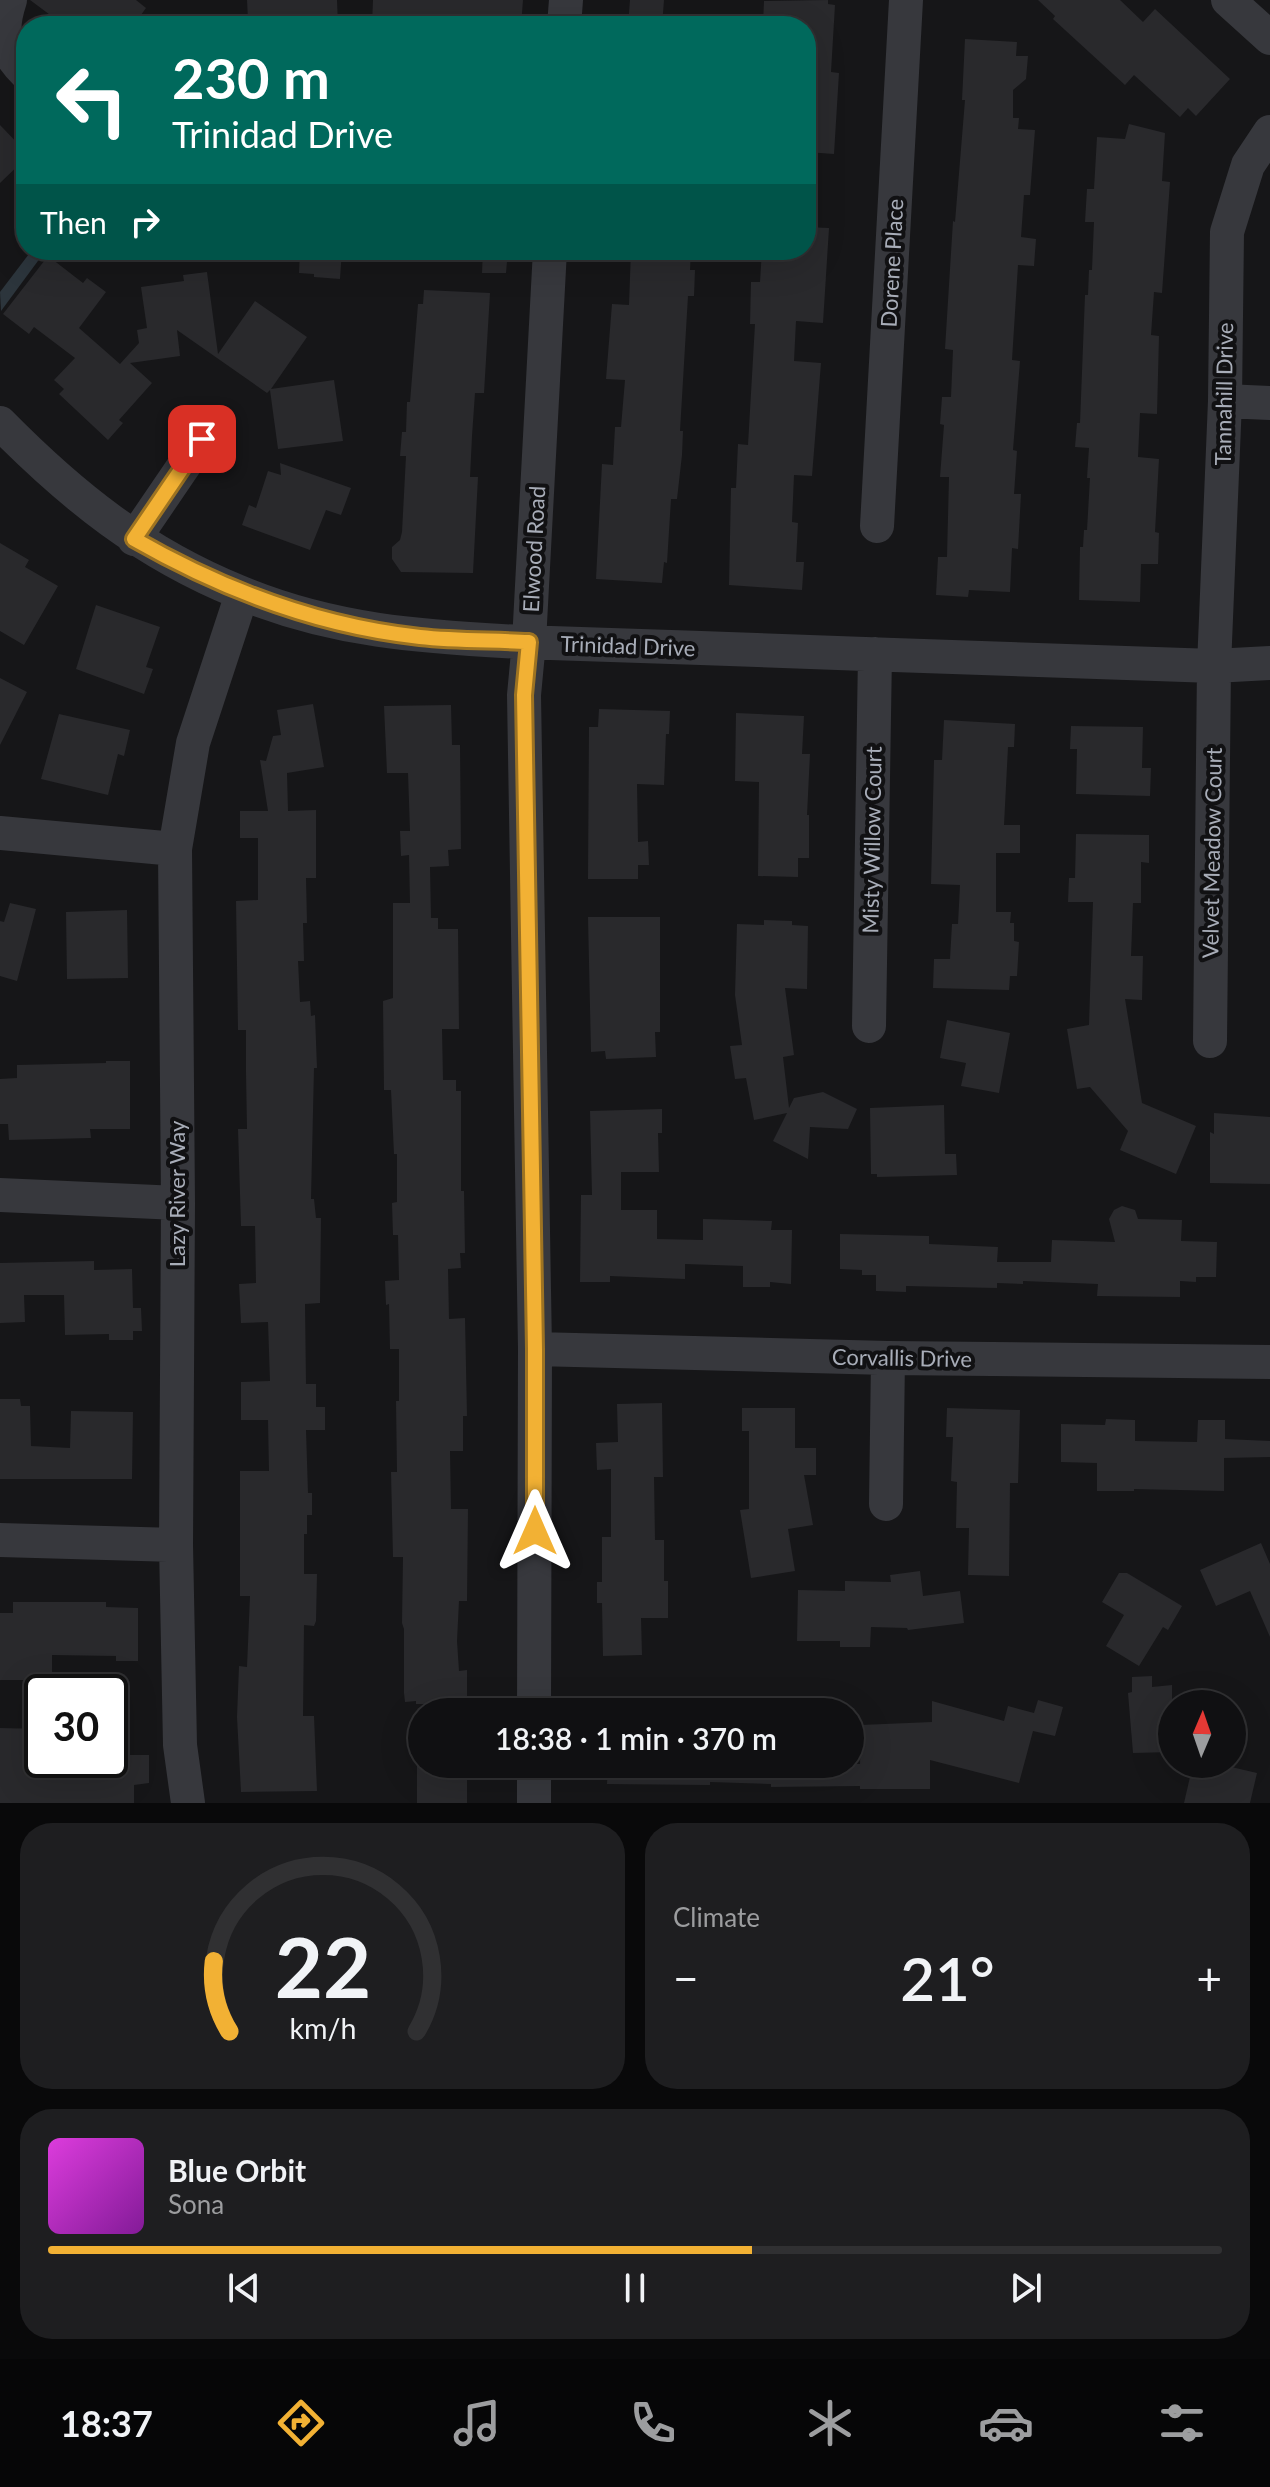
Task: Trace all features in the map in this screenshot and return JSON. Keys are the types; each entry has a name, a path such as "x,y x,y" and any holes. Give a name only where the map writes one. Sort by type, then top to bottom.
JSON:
{"street":[{"path":"10,0 4,14 2,34 16,60"},
{"name":"Dorene Place","path":"877,526 906,0"},
{"path":"1228,0 1270,38"},
{"name":"Tannahill Drive","path":"1214,666 1225,401 1227,232 1248,165 1270,132"},
{"name":"Elwood Road","path":"534,1698 535,1349 524,695 549,260"},
{"path":"1225,401 1270,403"},
{"name":"Trinidad Drive","path":"0,423 47,471 134,539 183,567 242,594 327,622 420,637 529,642 1214,666 1270,663"},
{"path":"134,539 202,439"},
{"name":"Lazy River Way","path":"188,1803 180,1745 176,1545 178,1203 175,849 193,743 242,594"},
{"name":"Misty Willow Court","path":"869,1026 875,654"},
{"name":"Velvet Meadow Court","path":"1210,1041 1214,666"},
{"path":"0,833 175,849"},
{"path":"0,1195 178,1203"},
{"name":"Corvallis Drive","path":"535,1349 888,1358 1270,1362"},
{"path":"886,1504 888,1358"},
{"path":"0,1540 176,1545"},
{"path":"534,1778 534,1803"}],"shaded area":[{"path":"24,260 39,260 1,311 0,292"}],"building":[{"path":"30,0 136,0 146,8 140,16 52,16"},
{"path":"247,0 337,0 338,16 248,16"},
{"path":"373,0 523,0 522,16 372,16"},
{"path":"630,0 664,0 663,16 629,16"},
{"path":"828,0 828,4 835,5 831,72 839,73 834,154 816,153 816,16 763,16 764,1"},
{"path":"1038,0 1120,0 1143,22 1155,9 1230,79 1196,116 1188,108 1180,117 1134,75 1125,85 1053,19 1055,16"},
{"path":"965,39 1017,42 1016,56 1028,56 1026,79 1013,90 1013,118 1019,118 1018,129 1035,130 1030,195 1024,195 1021,237 1036,239 1034,266 1018,265 1012,360 1020,361 1013,450 1017,451 1014,494 1021,494 1018,549 1012,548 1010,592 969,590 968,597 936,595 938,557 947,557 949,477 940,477 944,425 940,424 942,397 951,397 953,350 945,349 965,100 962,100"},
{"path":"1129,124 1165,133 1162,181 1170,182 1162,293 1154,292 1151,335 1159,336 1157,414 1140,413 1138,457 1159,459 1155,532 1159,533 1158,564 1141,564 1140,602 1079,600 1080,547 1083,547 1084,530 1087,530 1090,478 1087,478 1089,448 1075,447 1077,423 1080,423 1085,295 1088,295 1089,270 1092,270 1094,222 1085,222 1087,189 1094,189 1097,137 1125,139"},
{"path":"0,125 16,142 16,168 0,183"},
{"path":"816,227 829,228 823,323 796,321 794,361 821,363 812,476 794,475 792,522 798,523 796,562 804,562 802,590 729,585 731,488 736,488 738,444 748,445 755,324 750,324 751,282 760,282 761,260 816,260"},
{"path":"45,260 53,260 83,283 87,278 106,292 79,328 120,364 139,343 137,330 147,328 141,287 184,281 183,275 207,272 218,354 255,301 307,337 271,389 334,380 343,441 278,449 270,390 267,393 177,330 180,356 130,363 152,383 119,420 123,423 108,440 59,394 64,389 54,380 75,358 34,327 29,334 3,314"},
{"path":"300,260 341,260 340,279 299,273"},
{"path":"483,260 507,260 506,273 482,273"},
{"path":"631,260 690,260 690,270 695,270 694,296 688,296 680,431 683,431 682,455 677,499 671,499 667,563 664,562 662,583 596,579 602,464 613,465 615,427 621,427 625,380 606,379 612,304 629,305"},
{"path":"424,290 490,293 484,393 475,393 472,436 470,477 478,477 473,573 401,572 392,559 392,547 400,540 402,532 406,456 400,456 402,432 406,432 418,304 423,304"},
{"path":"280,463 351,488 341,515 326,510 310,550 242,525 249,505 256,508 268,471 281,475"},
{"path":"0,543 29,560 25,567 58,586 24,645 0,631"},
{"path":"96,605 160,627 146,667 153,669 144,694 76,669"},
{"path":"0,678 27,692 0,745"},
{"path":"313,704 324,767 287,773 288,811 316,810 316,878 306,878 304,961 298,961 300,1002 310,1001 311,1016 315,1015 317,1068 314,1068 311,1199 314,1199 316,1218 321,1218 320,1303 305,1304 306,1384 316,1384 316,1407 325,1407 325,1430 306,1430 308,1493 312,1493 312,1515 307,1515 307,1534 304,1534 304,1574 317,1574 316,1621 314,1626 304,1625 303,1716 314,1716 317,1791 241,1792 237,1717 239,1666 247,1667 250,1596 240,1596 240,1471 269,1471 268,1420 241,1420 241,1382 270,1381 268,1322 241,1323 239,1284 256,1283 255,1226 241,1226 238,1129 247,1129 246,1030 238,1030 236,901 258,900 258,838 240,838 240,811 268,811 260,760 266,761 273,736 281,735 277,710"},
{"path":"451,705 452,745 460,745 461,849 448,850 449,866 430,867 431,918 438,918 438,929 458,929 459,1029 442,1029 443,1080 456,1080 456,1091 461,1091 461,1191 464,1191 465,1253 460,1253 461,1268 448,1269 449,1319 465,1318 467,1416 463,1416 463,1451 450,1451 451,1509 468,1509 467,1601 459,1601 457,1641 459,1671 467,1670 467,1698 408,1698 405,1702 403,1557 393,1557 391,1472 397,1472 399,1349 390,1349 385,1281 399,1280 398,1235 393,1235 392,1203 397,1202 397,1154 394,1154 391,1090 384,1090 383,1001 393,998 393,903 410,903 409,855 401,856 400,831 410,831 408,773 387,773 384,706"},
{"path":"599,709 670,711 664,785 637,784 638,842 648,841 649,865 638,865 638,879 588,879 589,727 598,727"},
{"path":"736,713 804,716 802,754 810,754 807,815 809,858 798,858 798,877 758,876 759,782 735,781"},
{"path":"59,714 130,730 124,756 118,754 108,795 41,779"},
{"path":"944,720 1015,724 1014,747 1008,747 1004,825 1020,825 1020,853 996,853 996,912 1011,912 1014,941 1019,942 1017,976 1010,976 1009,990 933,988 934,959 950,959 952,924 958,924 960,885 931,884 934,760 942,760"},
{"path":"1071,726 1143,727 1142,768 1151,768 1150,796 1076,794 1077,749 1070,749"},
{"path":"1076,834 1149,835 1149,863 1141,862 1141,903 1133,903 1131,956 1143,956 1142,1000 1125,999 1142,1103 1196,1126 1176,1174 1120,1150 1128,1131 1090,1087 1077,1089 1067,1029 1089,1025 1093,902 1068,902 1069,878 1075,878"},
{"path":"10,903 36,909 17,981 0,976 0,921 4,922"},
{"path":"127,910 128,978 67,979 66,912"},
{"path":"588,917 660,917 660,1032 655,1032 656,1057 606,1059 605,1051 591,1052"},
{"path":"764,920 792,921 792,925 808,926 807,989 785,988 794,1055 783,1057 789,1108 794,1098 823,1092 857,1109 848,1129 810,1127 808,1159 773,1141 787,1113 754,1120 746,1078 735,1079 730,1046 742,1045 735,995 737,924 764,925"},
{"path":"947,1020 1010,1033 999,1093 961,1086 966,1063 940,1058"},
{"path":"130,1061 130,1129 90,1129 91,1138 9,1140 8,1124 0,1124 0,1079 17,1078 17,1065"},
{"path":"944,1105 945,1154 956,1154 957,1175 877,1177 877,1174 871,1174 870,1108"},
{"path":"662,1109 662,1133 658,1133 659,1172 621,1172 621,1210 657,1210 657,1239 703,1240 703,1219 772,1221 771,1230 792,1230 791,1284 770,1282 770,1287 743,1287 743,1266 685,1264 685,1279 610,1276 610,1282 580,1282 581,1195 592,1195 590,1111"},
{"path":"1214,1113 1270,1117 1270,1184 1210,1183 1210,1132 1214,1134"},
{"path":"1122,1206 1135,1210 1138,1219 1182,1220 1181,1241 1217,1242 1216,1277 1196,1277 1196,1282 1180,1281 1180,1297 1097,1296 1098,1284 1023,1281 1023,1284 997,1283 997,1288 906,1286 906,1292 876,1291 876,1275 862,1275 862,1270 840,1269 840,1234 929,1236 929,1244 998,1247 997,1262 1051,1262 1052,1240 1115,1242 1109,1219 1114,1210"},
{"path":"94,1261 94,1270 132,1269 133,1308 141,1308 142,1331 133,1331 133,1340 109,1340 109,1334 65,1335 64,1295 24,1295 25,1322 0,1323 0,1263"},
{"path":"0,1399 20,1399 21,1406 30,1406 31,1446 70,1448 71,1411 133,1412 132,1479 0,1479"},
{"path":"662,1403 663,1477 654,1477 655,1540 664,1540 668,1618 641,1618 642,1655 603,1656 602,1603 597,1603 597,1582 602,1582 602,1537 611,1537 611,1469 597,1470 596,1443 618,1442 617,1404"},
{"path":"742,1408 795,1408 795,1448 816,1448 816,1475 804,1475 813,1525 788,1529 795,1571 751,1578 740,1510 749,1509 749,1431 742,1431"},
{"path":"947,1408 1020,1410 1018,1483 1010,1483 1009,1576 968,1575 969,1528 956,1528 957,1482 951,1481 953,1437 946,1437"},
{"path":"1106,1419 1135,1420 1135,1441 1197,1442 1198,1420 1225,1420 1225,1439 1270,1441 1270,1457 1224,1458 1224,1491 1097,1491 1097,1463 1061,1462 1061,1424 1105,1425"},
{"path":"1261,1543 1270,1564 1270,1637 1250,1591 1216,1606 1200,1570"},
{"path":"920,1571 923,1596 960,1591 964,1623 908,1630 871,1627 870,1647 840,1647 840,1641 797,1641 798,1590 845,1591 845,1581 891,1582 890,1575"},
{"path":"1119,1573 1127,1573 1182,1606 1168,1630 1163,1627 1139,1666 1106,1646 1124,1615 1102,1602"},
{"path":"13,1602 106,1602 106,1607 138,1608 138,1661 116,1661 116,1656 52,1655 52,1674 24,1674 24,1680 0,1680 0,1613 13,1613"},
{"path":"1152,1676 1152,1687 1172,1685 1172,1690 1158,1690 1158,1752 1133,1753 1128,1693 1132,1692 1132,1677"},
{"path":"1038,1700 1063,1707 1055,1736 1033,1731 1019,1783 930,1760 930,1789 771,1787 771,1784 710,1782 710,1785 607,1784 607,1778 864,1778 864,1725 932,1722 932,1701 1004,1721 1008,1706 1034,1713"},
{"path":"0,1728 24,1729 24,1778 128,1778 128,1755 149,1755 149,1783 134,1785 134,1803 0,1803"},
{"path":"1246,1770 1257,1773 1250,1803 1184,1803 1190,1778 1246,1778"},
{"path":"417,1778 467,1778 467,1803 417,1803"}],"route":[{"path":"202,439 134,539 183,567 242,594 327,622 420,637 529,642 524,695 535,1531"}]}
